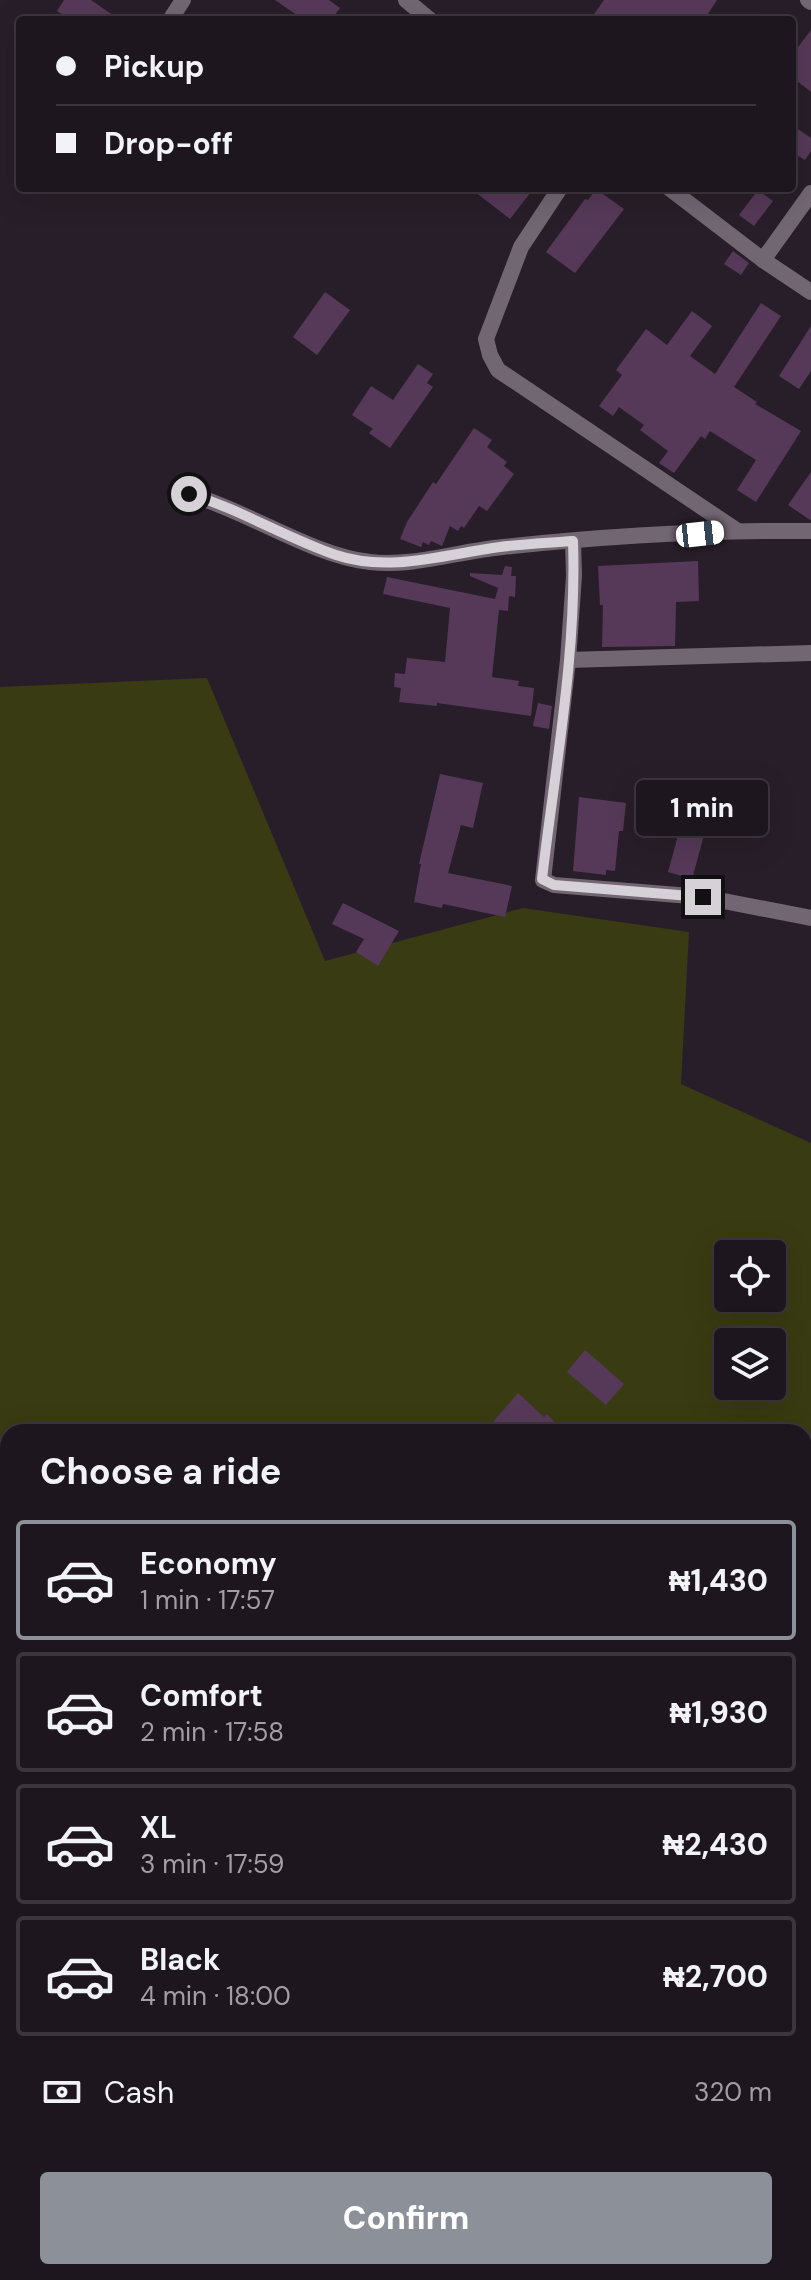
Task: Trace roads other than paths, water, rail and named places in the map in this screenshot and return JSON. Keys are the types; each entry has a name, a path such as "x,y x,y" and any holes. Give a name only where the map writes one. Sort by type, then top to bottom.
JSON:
{"street":[{"path":"406,0 425,16"},
{"path":"557,192 521,247 486,339 490,355 498,370 736,530"},
{"path":"675,192 763,260 811,292"},
{"path":"763,260 811,193"},
{"path":"189,494 215,502 337,555 370,562 400,563 500,547 637,534 811,531"},
{"path":"573,541 574,576 568,660 542,879 554,885 703,897 811,918"},
{"path":"568,660 811,653"}]}
